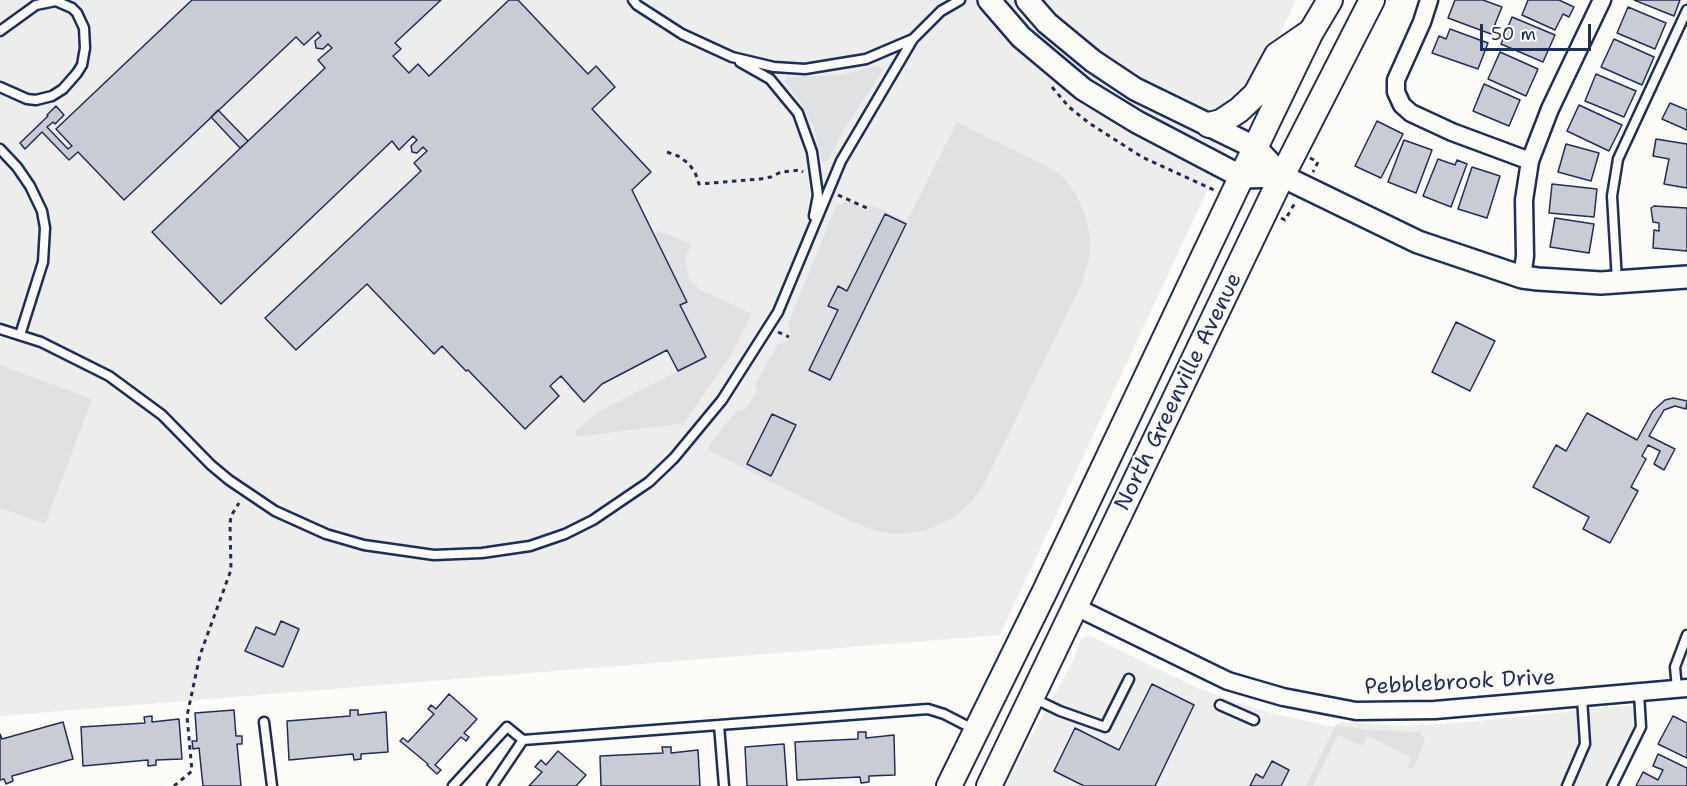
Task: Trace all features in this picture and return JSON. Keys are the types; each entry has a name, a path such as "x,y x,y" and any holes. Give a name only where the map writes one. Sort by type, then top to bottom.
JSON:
{"main road":[{"name":"North Greenville Avenue","path":"949,786 1045,591 1311,32 1330,0"},
{"name":"North Greenville Avenue","path":"989,786 1282,176 1372,0"},
{"path":"1209,125 1221,122 1239,111 1256,94 1277,56 1311,32"},
{"path":"1045,591 1076,607"}],"street":[{"path":"989,0 1021,37 1083,89 1137,122 1242,177 1282,176"},
{"path":"1027,0 1047,23 1093,61 1135,89 1256,148 1282,176 1418,242 1522,277 1584,283 1617,283 1687,277"},
{"path":"1429,0 1422,22 1396,80 1396,92 1402,105 1411,113 1452,132 1530,160"},
{"path":"1522,277 1525,264 1524,200 1530,160 1550,109 1602,0"},
{"name":"Pebblebrook Drive","path":"1076,607 1228,681 1283,697 1356,711 1409,712 1682,688"}],"lane":[{"path":"633,0 637,5 682,34 732,57 770,79 798,113 812,153 818,195 808,240"},
{"path":"0,329 68,354 126,388 162,416 229,480 275,511 326,534 364,545 434,555 482,553 530,546 565,534 627,499 674,458 722,400 778,312 841,161 913,39 941,11 960,0"},
{"path":"0,31 36,5 56,1 72,8 77,13 84,28 85,48 82,65 77,73 63,89 52,96 36,100 27,99 0,87"},
{"path":"1617,283 1612,196 1618,159 1687,10"},
{"path":"732,57 774,67 805,69 866,59 913,39"},
{"path":"0,149 17,167 30,186 42,211 45,228 43,262 20,335"},
{"path":"1682,688 1675,667 1687,635"},
{"path":"1032,698 1105,727 1128,680"},
{"path":"1612,786 1641,727 1639,693"},
{"path":"1567,786 1585,744 1582,698"},
{"path":"1220,705 1254,720"},
{"path":"453,786 507,727 523,740 928,709 944,714 976,731"},
{"path":"264,722 272,786"},
{"path":"719,725 724,786"},
{"path":"492,786 523,740"}],"path":[{"path":"667,152 688,163 695,172 699,184 760,179 781,172 800,170 816,181"},
{"path":"829,191 869,208"},
{"path":"174,786 192,771 187,716 201,655 229,577 231,516 239,503"}],"shaded area":[{"path":"0,0 1296,0 1000,635 0,716"},
{"path":"878,66 883,70 844,129 828,161 822,162 814,128 801,103 785,82 786,77 840,75"},
{"path":"957,122 1046,166 1063,177 1075,193 1085,214 1090,238 1089,259 1082,283 984,484 973,500 954,518 924,531 898,534 880,532 860,525 779,486 709,450 709,445 736,412 745,409 757,392 755,385 778,344 787,341 791,334 788,324 836,206 848,201 867,211 871,205 907,221"},
{"path":"657,230 691,244 686,256 686,264 690,281 699,289 752,314 731,355 684,423 576,437 576,431 598,412 706,357 680,305 687,301 654,234"},
{"path":"0,365 92,399 45,524 0,508"},
{"path":"1088,635 1200,689 1267,712 1334,727 1341,722 1406,726 1467,722 1633,705 1637,710 1637,724 1606,786 1004,786 1073,661 1080,640"},
{"path":"1336,725 1368,730 1420,732 1425,740 1414,767 1407,769 1411,757 1368,736 1362,746 1338,735 1313,786 1306,786"}],"building":[{"path":"192,0 441,0 395,43 401,49 393,56 409,73 418,64 429,76 509,0 518,0 588,74 596,66 615,87 592,109 651,172 632,190 687,302 680,305 706,357 678,371 667,350 602,384 584,402 561,376 550,386 559,396 525,429 442,346 434,354 367,284 296,350 265,318 421,171 414,163 427,151 423,147 417,153 412,152 411,146 417,140 413,136 399,150 392,141 221,304 152,232 325,68 318,60 332,48 328,44 323,49 316,48 315,41 321,36 318,32 304,45 296,37 124,200 78,152 69,160 42,132 25,149 20,143 56,106 64,115 55,124 53,122 47,127 68,149 72,146 56,129"},
{"path":"1455,0 1483,0 1502,7 1491,34 1448,18"},
{"path":"1528,0 1559,0 1574,7 1569,17 1563,14 1555,30 1522,15"},
{"path":"1634,0 1680,0 1674,16"},
{"path":"1628,7 1666,23 1655,49 1617,33"},
{"path":"1512,17 1555,35 1543,62 1501,44"},
{"path":"1450,29 1488,43 1478,69 1432,53 1439,36 1446,39"},
{"path":"1614,39 1654,57 1642,85 1601,67"},
{"path":"1500,52 1538,69 1526,96 1488,79"},
{"path":"1596,74 1636,91 1624,117 1585,101"},
{"path":"1484,84 1520,100 1509,126 1473,111"},
{"path":"1670,103 1687,110 1687,130 1662,119"},
{"path":"1579,105 1622,125 1609,151 1567,131"},
{"path":"218,110 248,141 240,148 211,117"},
{"path":"1377,121 1403,134 1381,178 1355,166"},
{"path":"1656,139 1687,144 1687,188 1664,184 1669,159 1653,156"},
{"path":"1404,140 1432,150 1416,193 1388,182"},
{"path":"1566,144 1599,153 1591,181 1558,172"},
{"path":"1438,159 1455,165 1457,160 1467,164 1451,207 1423,196"},
{"path":"1472,167 1500,176 1487,218 1458,209"},
{"path":"1552,184 1597,189 1594,217 1549,213"},
{"path":"1654,206 1687,208 1687,251 1653,248 1654,230 1659,231 1659,223 1653,222 1651,208"},
{"path":"885,214 906,224 830,380 809,370 838,310 828,306 838,286 847,291"},
{"path":"1555,218 1594,224 1589,253 1550,247"},
{"path":"1456,322 1495,341 1470,391 1432,372"},
{"path":"1673,398 1687,401 1686,409 1675,406 1664,410 1649,436 1675,449 1664,470 1654,464 1660,451 1648,445 1642,456 1646,459 1631,487 1638,491 1610,543 1583,529 1589,517 1533,487 1556,445 1566,451 1587,413 1637,440 1653,411 1665,400"},
{"path":"772,414 796,425 771,476 747,464"},
{"path":"281,621 299,629 283,667 245,651 256,627 275,635"},
{"path":"1152,684 1194,705 1155,786 1084,786 1054,771 1075,728 1119,750"},
{"path":"449,694 477,719 464,733 469,737 466,741 461,737 435,765 441,770 437,774 400,741 403,738 408,742 434,714 428,709 431,705 436,709"},
{"path":"234,710 236,736 242,736 242,744 237,744 241,786 203,786 199,748 193,749 192,741 197,741 195,713"},
{"path":"350,710 358,710 358,715 386,712 388,752 361,754 361,759 354,760 353,754 289,760 287,721 350,716"},
{"path":"152,716 152,722 179,719 182,759 156,760 156,765 148,766 148,760 83,766 81,727 145,723 144,717"},
{"path":"1673,716 1687,723 1687,758 1658,744"},
{"path":"63,722 73,759 12,776 13,781 6,784 4,779 0,780 0,734 2,739"},
{"path":"858,732 866,732 866,738 894,735 895,775 869,776 869,782 861,783 860,777 797,780 795,742 858,739"},
{"path":"784,744 787,786 747,786 745,747"},
{"path":"662,747 671,747 671,753 698,750 700,786 601,786 600,756 663,753"},
{"path":"558,751 586,775 576,786 529,786 542,772 535,767 541,760 546,765"},
{"path":"1658,754 1687,768 1687,786 1636,786 1643,772 1658,780 1663,770 1653,766"},
{"path":"1272,761 1289,770 1281,786 1250,786 1256,774 1263,778"}]}
